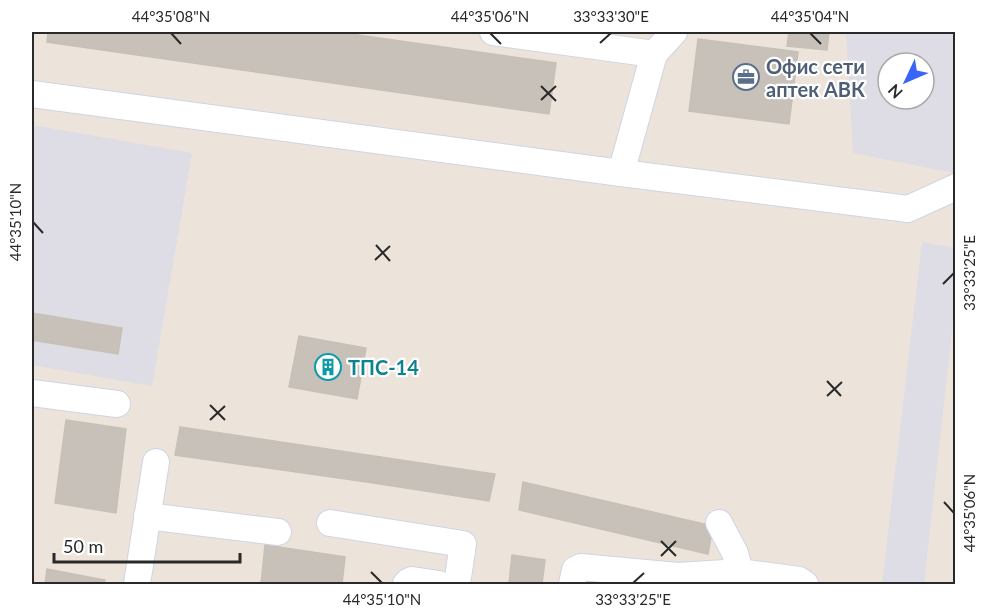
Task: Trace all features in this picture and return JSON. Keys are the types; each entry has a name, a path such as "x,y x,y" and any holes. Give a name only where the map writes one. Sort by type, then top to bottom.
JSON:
{"street":[{"path":"493,32 561,36 654,54"},
{"path":"621,174 654,54 674,32"},
{"path":"32,94 621,174 908,209 956,187"},
{"path":"32,393 117,404"},
{"path":"137,585 156,462"},
{"path":"147,516 278,532"},
{"path":"330,523 464,544 457,585"},
{"path":"719,523 735,553 740,572"},
{"path":"572,585 575,570 581,567 677,580 740,572 799,580 805,585"},
{"path":"406,585 412,580 439,585"}],"shaded area":[{"path":"846,32 955,32 955,173 853,153"},
{"path":"32,125 192,153 152,386 32,365"},
{"path":"922,242 956,248 955,303 924,584 882,584"}],"building":[{"path":"48,32 337,32 556,63 549,114 47,42"},
{"path":"789,32 829,32 827,50 787,46"},
{"path":"698,39 798,52 789,124 689,111"},
{"path":"32,313 122,328 118,354 32,340"},
{"name":"ТПС-14","path":"299,336 366,348 357,399 289,387"},
{"path":"66,420 126,429 116,513 55,503"},
{"path":"180,427 495,474 489,501 175,455"},
{"path":"523,482 713,526 708,554 519,510"},
{"path":"265,545 345,557 342,584 261,584"},
{"path":"512,555 545,560 542,584 509,583"},
{"path":"47,569 105,580 104,584 45,584"}],"place":[{"name":"Офис сети аптек АВК","path":"746,77"},
{"name":"ТПС-14","path":"328,367"}]}
